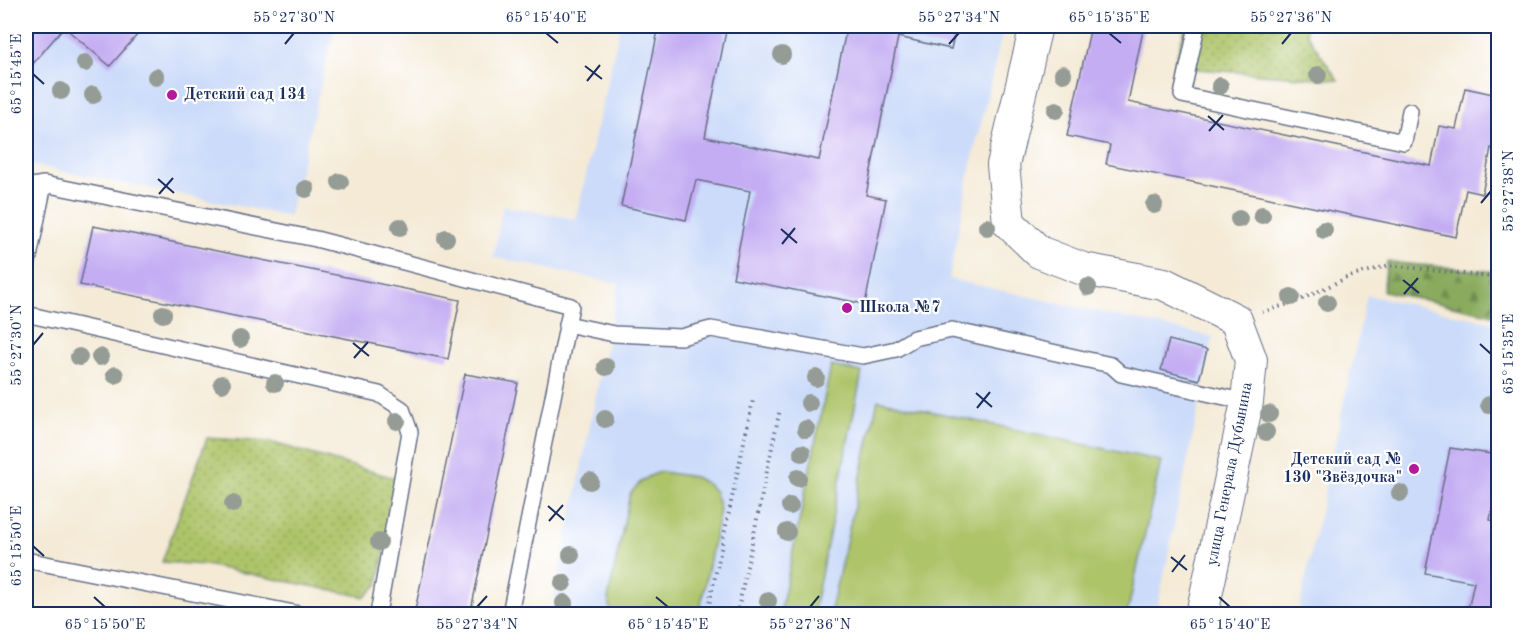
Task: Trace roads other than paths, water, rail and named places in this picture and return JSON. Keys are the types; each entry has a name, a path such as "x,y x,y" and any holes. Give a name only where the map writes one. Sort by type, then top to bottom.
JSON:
{"street":[{"name":"улица Генерала Дубынина","path":"1036,26 1003,165 1009,223 1039,252 1083,269 1164,284 1236,320 1251,360 1247,402 1202,615"}],"lane":[{"path":"1197,26 1182,95 1404,142 1410,111"},
{"path":"26,272 44,184"},
{"path":"26,187 44,184 316,239 571,306 510,615"},
{"path":"26,314 379,394 402,409 410,432 378,615"},
{"path":"567,324 614,334 681,337 711,329 863,356 896,350 914,338 952,330 1111,365 1121,374 1247,402"},
{"path":"26,560 299,615"}],"place":[{"name":"Детский сад 134","path":"172,95"},
{"name":"Школа №7","path":"847,308"},
{"name":"Детский сад № 130 \"Звёздочка\"","path":"1414,469"}]}
